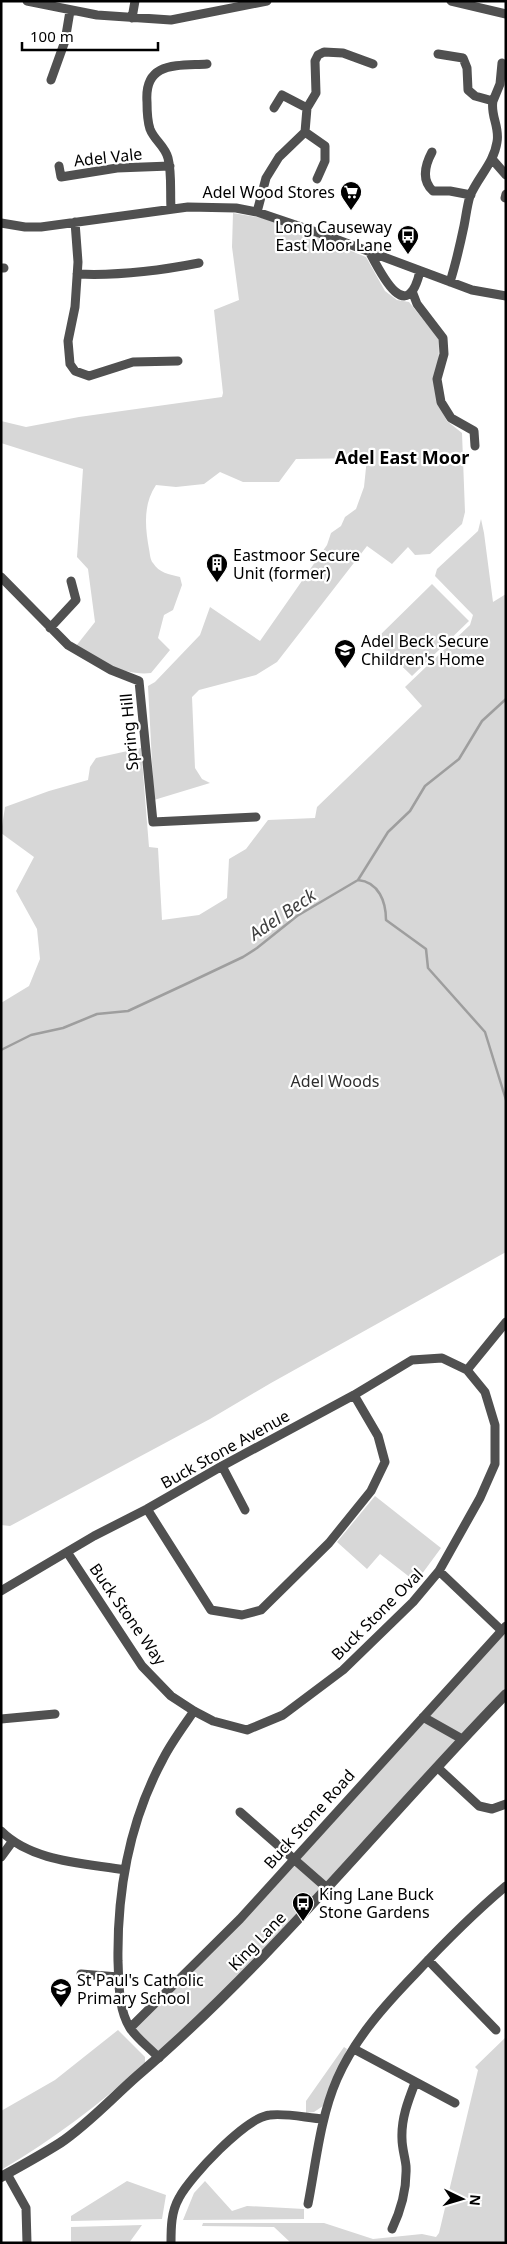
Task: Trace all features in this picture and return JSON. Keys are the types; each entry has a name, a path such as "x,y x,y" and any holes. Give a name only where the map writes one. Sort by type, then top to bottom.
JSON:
{"street":[{"path":"27,1 70,11 132,18 186,19 267,1"},
{"path":"132,18 135,1"},
{"path":"451,1 506,14"},
{"path":"51,80 65,41 70,11"},
{"path":"257,212 269,173 279,157 305,132 307,108 316,93 315,61 318,55 324,52 344,53 373,64"},
{"path":"438,54 463,58 467,68 468,90 475,96 493,100"},
{"path":"450,282 457,260 470,195 492,159 498,140 498,127 492,107 500,84 502,63"},
{"path":"171,208 170,166 166,151 150,129 146,96 148,84 152,76 160,69 207,64"},
{"path":"274,108 282,95 307,108"},
{"path":"305,132 325,146 325,161 317,180"},
{"path":"432,152 426,164 425,177 427,186 433,191 450,190 470,195"},
{"path":"492,159 506,175"},
{"name":"Adel Vale","path":"59,166 60,177 117,168 170,166"},
{"path":"505,198 506,194"},
{"path":"1,223 25,227 171,208 207,206 257,212 369,251 483,294 506,296"},
{"path":"75,222 77,274 75,307 68,341 70,364 75,372 88,376 133,362 178,360"},
{"path":"369,251 390,288 400,295 407,294 417,286 420,271"},
{"path":"77,274 106,276 141,273 199,263"},
{"path":"412,291 417,304 443,338 444,354 437,379 441,402 451,418 474,431 475,446"},
{"name":"Spring Hill","path":"1,576 50,628 73,649 111,670 139,681 153,822 256,817"},
{"path":"50,628 76,600 72,581"},
{"path":"467,1370 506,1322"},
{"name":"Buck Stone Avenue","path":"1,1591 94,1536 147,1509 354,1395 412,1360 442,1358 467,1370"},
{"name":"Buck Stone Oval","path":"247,1730 283,1715 343,1670 413,1602 440,1571 480,1498 495,1464 496,1425 485,1392 467,1370"},
{"path":"147,1509 211,1610 242,1615 261,1610 329,1543 371,1490 385,1462 378,1436 354,1395"},
{"path":"222,1466 245,1510"},
{"name":"Buck Stone Way","path":"67,1552 142,1666 171,1696 213,1721 247,1730"},
{"path":"440,1571 504,1628"},
{"name":"Buck Stone Road","path":"130,2028 240,1919 504,1628"},
{"name":"King Lane","path":"4,2176 61,2142 159,2058 232,1990 328,1890 462,1739 506,1694"},
{"path":"159,2058 130,2028 124,2014 118,1976 118,1912 130,1844 144,1801 163,1759 194,1711"},
{"path":"1,1719 55,1714"},
{"path":"423,1717 462,1739"},
{"path":"437,1767 479,1806 492,1809 506,1804"},
{"path":"240,1812 295,1858 328,1890"},
{"path":"1,1831 12,1842 33,1852 125,1870"},
{"path":"1,1857 12,1842"},
{"path":"308,2204 324,2120 337,2078 354,2049 376,2015 470,1917 506,1886"},
{"path":"428,1960 496,2030"},
{"path":"81,1974 118,1976"},
{"path":"354,2049 414,2083 455,2103"},
{"path":"392,2229 402,2206 405,2192 406,2166 402,2139 404,2111 414,2083"},
{"path":"171,2243 171,2221 178,2199 194,2176 243,2128 269,2115 324,2120"},
{"path":"4,2176 26,2208 26,2243"}],"green space":[{"path":"233,213 262,218 290,226 366,257 385,291 397,300 409,302 439,339 438,403 447,421 462,433 465,512 462,524 430,554 415,555 408,547 392,564 367,546 277,662 256,675 199,690 192,697 195,768 202,779 210,783 154,800 148,686 155,682 200,635 210,607 260,641 327,545 331,533 341,526 345,517 356,509 364,487 367,458 296,459 279,482 243,482 220,472 204,484 176,487 156,485 149,500 146,516 152,562 161,571 180,577 182,585 173,610 164,615 158,638 170,650 151,673 131,672 112,666 76,646 95,622 88,569 77,557 83,469 1,443 1,421 26,427 79,417 222,397 214,310 239,300 232,247"},
{"name":"Adel Woods","path":"481,519 493,602 506,594 506,1252 210,1419 10,1526 1,1525 1,1003 29,986 40,959 37,929 16,891 34,857 1,833 5,807 49,791 88,780 90,767 96,758 141,748 149,847 158,848 162,920 199,915 227,898 229,859 246,849 268,820 315,818 317,807 422,706 405,687 470,625 473,615 435,576 437,569 478,531"},
{"path":"432,584 469,621 412,676 375,640"},
{"path":"375,1496 441,1548 416,1582 380,1554 367,1569 337,1542"},
{"path":"506,1626 506,1694 328,1889 159,2058 130,2028 240,1919"},
{"path":"118,2030 145,2057 145,2063 76,2120 40,2146 1,2170 1,2111 55,2080"},
{"path":"506,2037 506,2243 291,2243 274,2227 202,2226 203,2223 324,2223 373,2239 422,2234 436,2237 439,2233 478,2070 475,2067"},
{"path":"344,2047 347,2049 323,2106 314,2112 306,2113 306,2101"},
{"path":"127,2181 166,2195 162,2219 71,2221 71,2216"},
{"path":"205,2181 232,2211 247,2206 304,2209 304,2219 183,2220 194,2193"},
{"path":"142,2225 129,2243 71,2243 71,2227"}],"waterway":[{"name":"Adel Beck","path":"1,1050 31,1035 63,1028 97,1014 128,1011 243,957 297,916 358,880 388,832 410,811 425,786 459,759 482,721 506,699"},
{"path":"358,880 376,889 385,906 386,920 426,949 428,968 485,1032 506,1100"}],"place":[{"name":"Adel Wood Stores","path":"351,211"},
{"name":"Long Causeway East Moor Lane","path":"408,255"},
{"name":"Eastmoor Secure Unit (former)","path":"217,583"},
{"name":"Adel Beck Secure Children's Home","path":"345,669"},
{"name":"King Lane Buck Stone Gardens","path":"303,1922"},
{"name":"St Paul's Catholic Primary School","path":"61,2008"}],"district":[{"name":"Adel East Moor","path":"402,457"}]}
